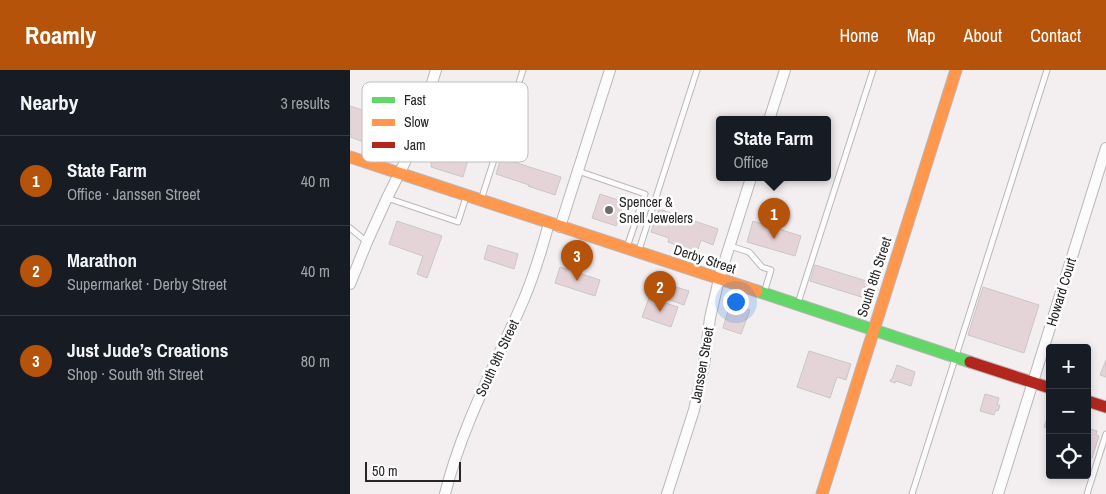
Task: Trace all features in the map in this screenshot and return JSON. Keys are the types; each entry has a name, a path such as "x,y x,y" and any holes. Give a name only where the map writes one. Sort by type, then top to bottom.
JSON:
{"main road":[{"name":"South 8th Street","path":"822,494 956,70"},
{"name":"Derby Street","path":"350,157 362,161"},
{"name":"Derby Street","path":"365,162 1046,387"},
{"path":"1091,402 1106,407"}],"street":[{"path":"432,82 436,70"},
{"name":"South 9th Street","path":"445,494 452,466 464,432 578,171 610,70"},
{"path":"770,116 785,70"},
{"name":"Howard Court","path":"998,494 1106,148"},
{"path":"350,284 387,198 406,162"},
{"name":"Janssen Street","path":"668,494 694,410 708,346 710,318 719,279 750,181"}],"lane":[{"path":"519,82 523,70"},
{"path":"639,253 697,70"},
{"path":"797,305 873,70"},
{"path":"912,494 1047,70"},
{"path":"481,201 494,162"},
{"path":"578,171 645,194 626,249"},
{"path":"387,198 458,222 466,196"},
{"path":"350,228 367,242"},
{"path":"729,246 750,252 762,267 771,270 764,294"},
{"path":"1087,494 1106,434"}],"building":[{"path":"350,106 362,110 362,141 350,137"},
{"path":"431,162 467,162 463,177 431,167"},
{"path":"500,162 514,162 561,177 555,195 496,174"},
{"path":"600,194 624,202 616,226 592,218"},
{"path":"659,209 718,229 713,245 701,240 698,249 694,251 668,242 669,238 651,232"},
{"path":"397,221 442,236 427,278 417,274 423,256 389,244"},
{"path":"753,221 801,236 795,256 747,242"},
{"path":"488,245 518,254 514,269 484,259"},
{"path":"815,265 876,284 871,300 810,281"},
{"path":"560,267 600,280 595,296 555,283"},
{"path":"666,284 689,291 684,305 662,297"},
{"path":"983,287 1039,305 1024,353 968,335"},
{"path":"649,298 678,307 671,327 642,317"},
{"path":"730,304 750,310 741,334 723,328"},
{"path":"809,351 851,364 846,380 837,377 830,398 797,387"},
{"path":"1106,360 1106,377 1100,375"},
{"path":"897,365 915,372 911,386 890,381"},
{"path":"985,394 999,398 997,405 1000,405 994,415 980,411"},
{"path":"1091,429 1097,431 1096,435 1099,436 1092,458"}],"traffic: fast":[{"path":"757,291 970,362"}],"traffic: slow":[{"path":"822,494 956,70"},
{"path":"350,157 362,161"},
{"path":"365,162 757,291"}],"traffic: jam":[{"path":"970,362 1046,387"},
{"path":"1091,402 1106,407"}],"place":[{"name":"Spencer & Snell Jewelers","path":"609,210"},
{"name":"State Farm","path":"774,239"},
{"name":"Just Jude’s Creations","path":"577,281"},
{"name":"Marathon","path":"660,312"}]}
